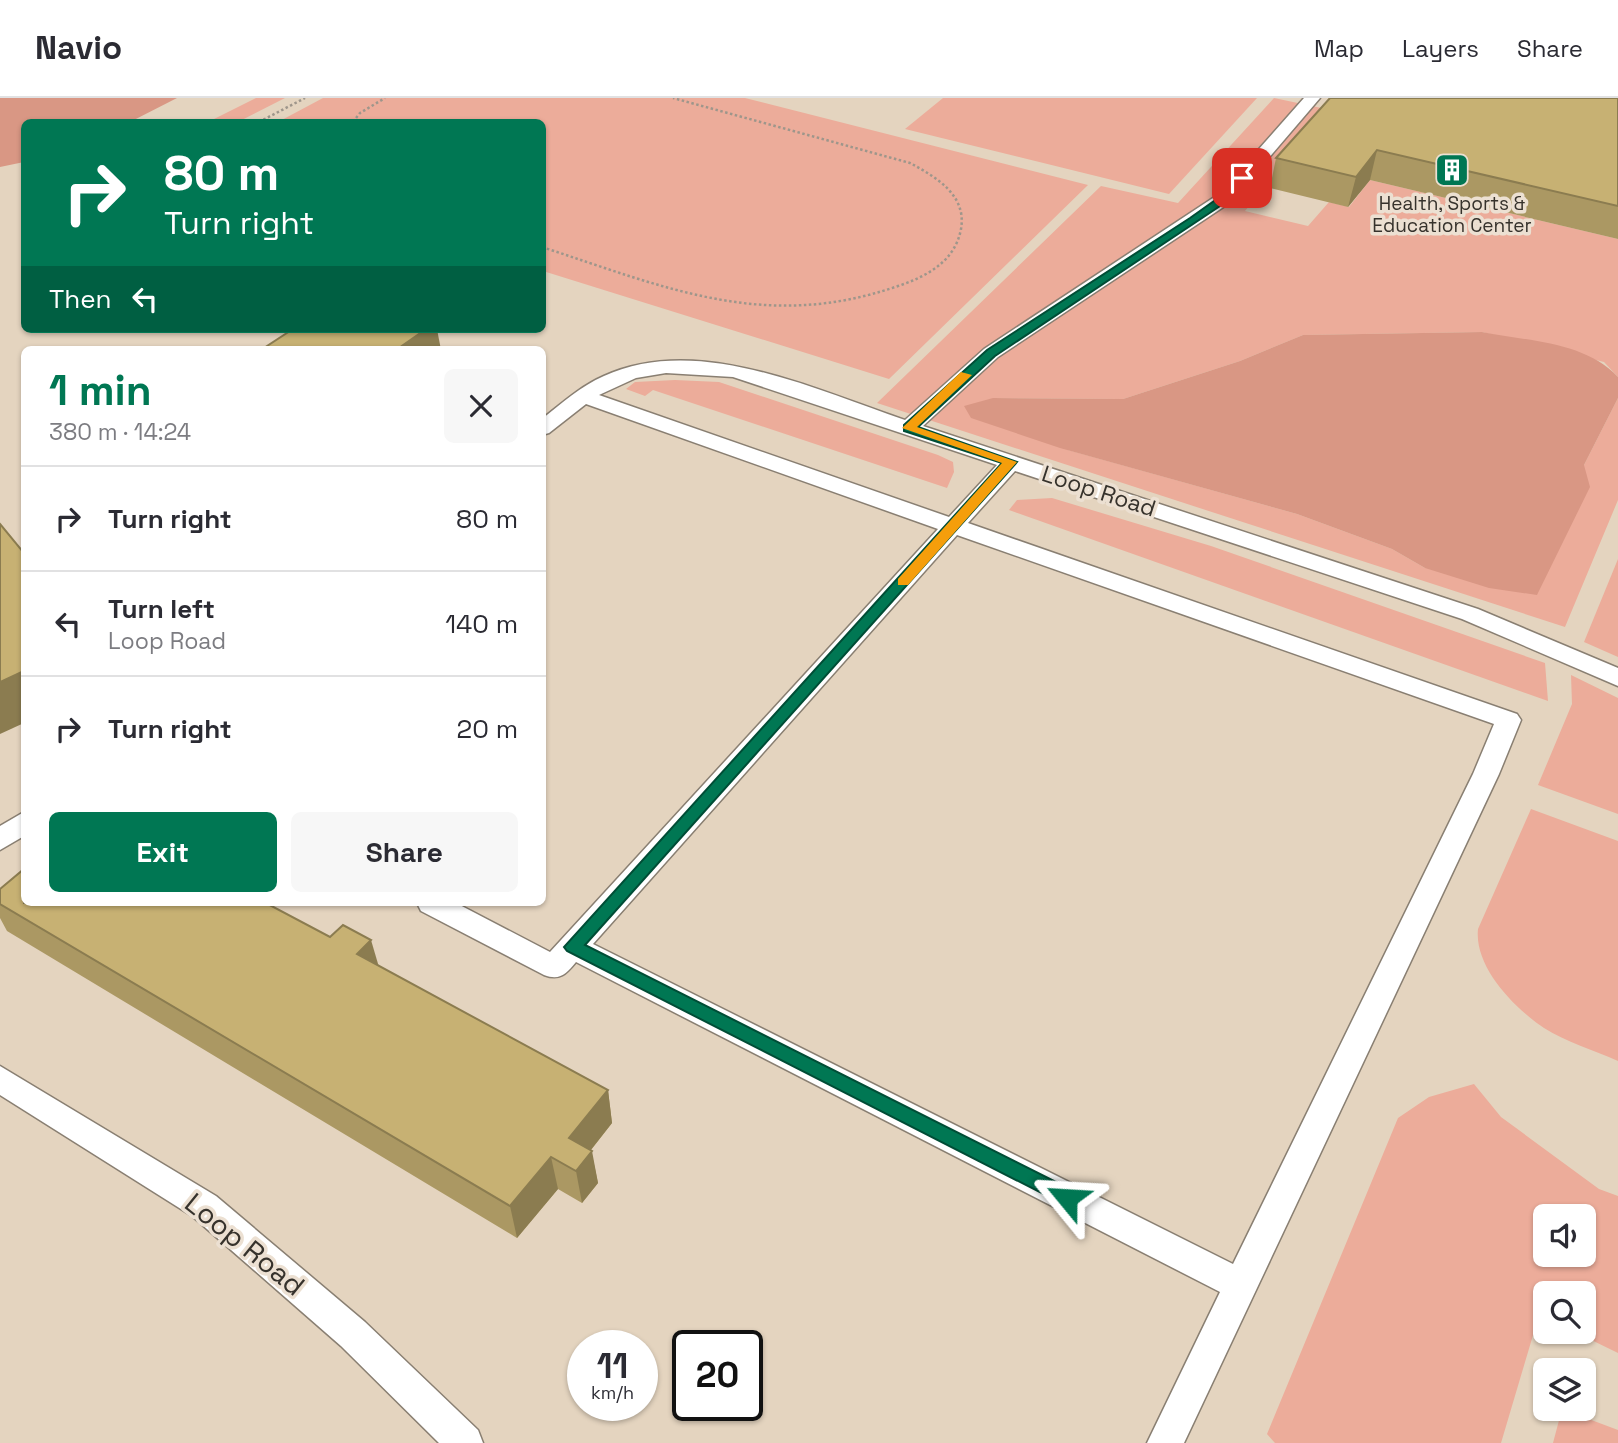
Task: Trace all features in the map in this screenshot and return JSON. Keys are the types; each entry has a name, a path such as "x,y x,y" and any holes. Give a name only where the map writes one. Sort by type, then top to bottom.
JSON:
{"lane":[{"path":"909,428 991,353 1225,198 1312,98"},
{"name":"Loop Road","path":"546,426 599,386 635,371 716,368 736,371 1469,614 1618,678"},
{"path":"584,397 1508,720 1486,774 1166,1443"},
{"path":"438,906 554,967 1011,462"},
{"path":"0,840 21,824"},
{"path":"573,947 1240,1286"},
{"name":"Loop Road","path":"0,1079 204,1206 353,1334 465,1443"}],"path":[{"path":"265,119 305,98"},
{"path":"355,119 360,113 385,98"},
{"path":"546,248 690,293 767,307 833,304 903,286 943,262 957,246 963,216 953,194 924,169 901,158 673,98"}],"shaded area":[{"path":"0,98 1618,98 1618,1443 0,1443"},
{"path":"0,98 177,98 136,119 21,119 21,163 0,167"},
{"path":"256,98 285,98 244,119 214,119"},
{"path":"323,98 745,98 1088,185 889,379 546,272 546,119 284,119"},
{"path":"943,98 1257,98 1169,194 905,129"},
{"path":"1274,98 1331,110 1245,211 1308,226 1329,202 1349,207 1370,180 1618,239 1618,377 1604,362 1482,332 1303,335 1240,361 1123,399 993,398 1068,450 1297,514 1392,549 1425,568 1584,465 1618,398 1618,500 1565,627 877,403 1101,186 1178,203"},
{"path":"1482,332 1573,350 1605,365 1618,377 1618,398 1584,465 1590,487 1537,595 1489,588 1425,568 1392,549 1297,514 1060,448 971,418 964,406 993,398 1123,399 1240,361 1303,335"},
{"path":"635,382 719,382 938,455 953,462 954,472 947,488 653,390 645,396 626,389"},
{"path":"1052,498 1211,546 1545,663 1548,701 1009,510 1017,500"},
{"path":"1618,559 1618,657 1584,642"},
{"path":"1571,675 1618,698 1618,814 1538,785 1572,704"},
{"path":"1531,809 1618,841 1618,1061 1561,1038 1532,1020 1498,985 1482,958 1478,929"},
{"path":"1474,1084 1501,1117 1599,1189 1618,1196 1618,1353 1596,1342 1596,1281 1533,1281 1533,1335 1501,1443 1275,1443 1267,1434 1398,1118 1429,1097"},
{"path":"1559,1421 1594,1421 1618,1430 1618,1443 1553,1443"}],"building":[{"name":"Health, Sports & Education Center","path":"1330,98 1618,98 1618,206 1377,150 1356,177 1276,158"},
{"path":"287,333 420,333 402,346 267,346"},
{"path":"0,524 21,549 21,672 0,682"},
{"path":"21,872 21,906 272,906 330,937 343,925 371,940 357,954 608,1090 569,1138 592,1151 576,1171 551,1157 510,1206 0,904 0,889"}],"slow traffic":[{"path":"903,582 1011,462 909,428 966,375"}],"place":[{"name":"Health, Sports & Education Center","path":"1452,170"}],"route":[{"path":"1067,1198 573,947 1011,462 909,428 991,353 1194,220 1225,198 1242,178"}]}
